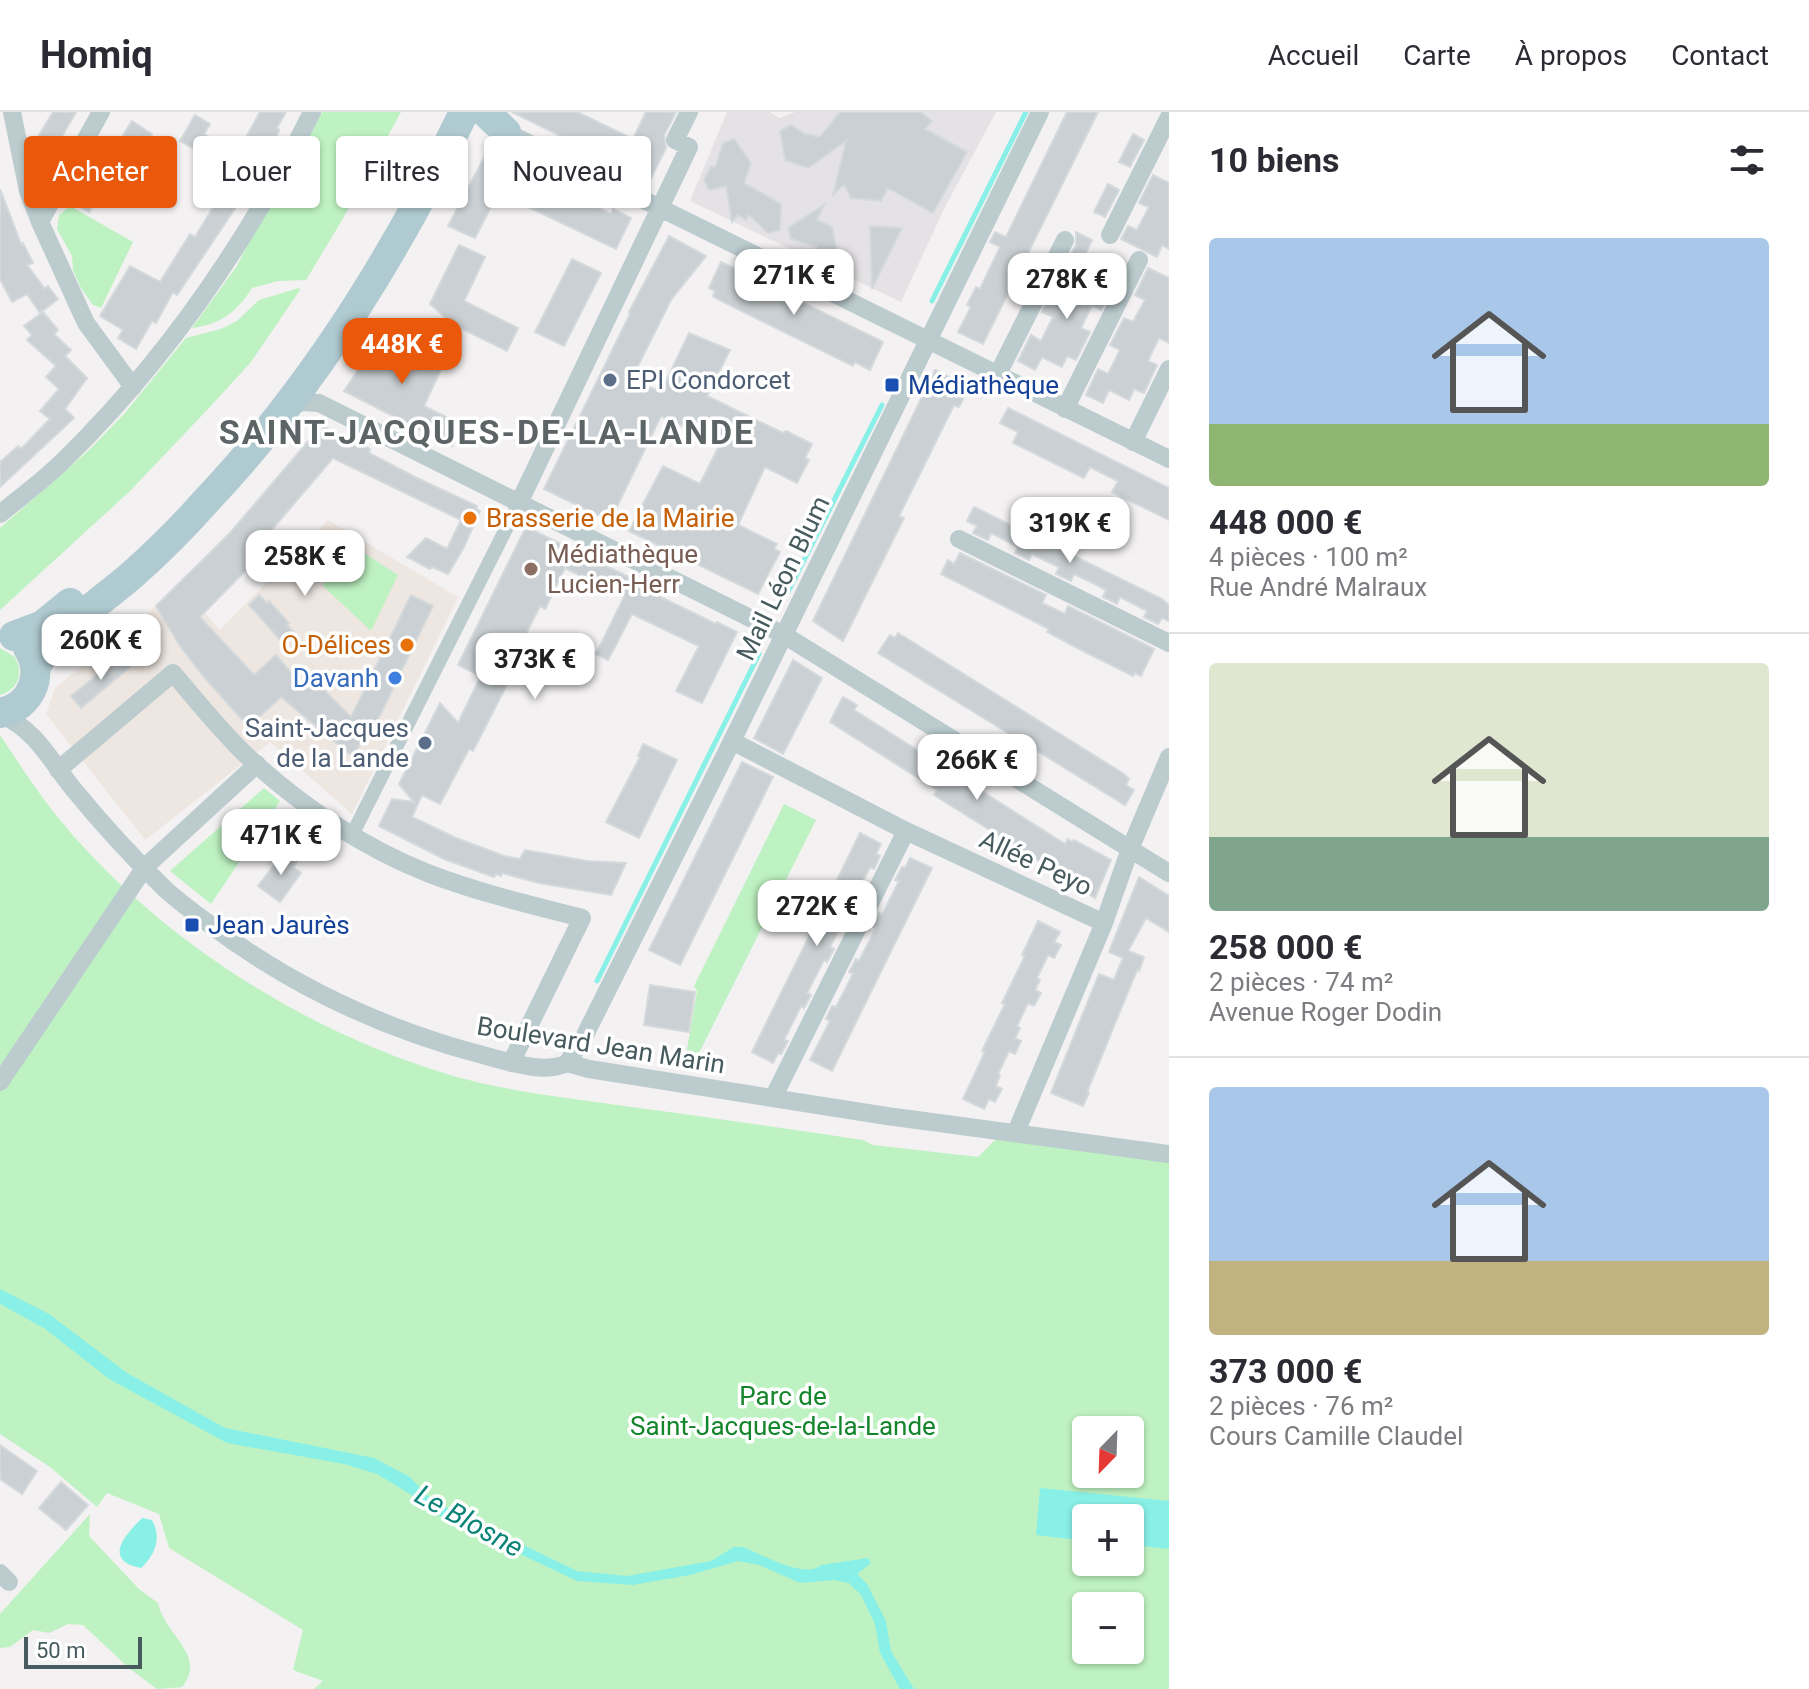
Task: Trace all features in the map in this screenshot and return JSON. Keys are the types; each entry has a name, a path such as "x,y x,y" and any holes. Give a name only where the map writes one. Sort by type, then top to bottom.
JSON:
{"main road":[{"path":"7,634 43,625 86,590 145,537 229,450 269,400 335,304 382,227 443,112"},
{"path":"0,714 16,708 62,633 133,574 182,527 241,464 287,408 377,272 436,169 464,112"},
{"path":"7,634 30,650 33,680"}],"street":[{"path":"12,112 28,191 40,222 86,323 133,387"},
{"path":"40,222 101,112"},
{"path":"0,514 64,460 133,387 210,288 254,219 312,112"},
{"path":"352,835 519,503 661,209 689,147 675,140 689,112"},
{"name":"Mail Léon Blum","path":"567,1063 590,1025 732,741 1040,112"},
{"path":"1110,235 1169,117"},
{"path":"495,122 661,209 1169,459"},
{"path":"997,376 1065,240"},
{"path":"1065,409 1139,260"},
{"path":"1133,442 1169,369"},
{"path":"287,408 303,402 319,403 784,635 1169,873"},
{"path":"959,539 1169,643"},
{"path":"58,770 173,673 257,764 307,805 352,835 427,873 499,898 582,918 511,1063"},
{"name":"Boulevard Jean Marin","path":"33,680 30,714 35,736 58,770 122,846 165,889 217,930 306,986 381,1023 511,1063 557,1068 567,1063 887,1116 1169,1154"},
{"name":"Boulevard Jean Marin","path":"0,714 35,736"},
{"name":"Allée Peyo","path":"732,741 906,831 1104,923"},
{"path":"1023,1133 1130,849 1169,757"},
{"path":"0,1082 145,867 257,764"},
{"path":"773,1098 906,831"}],"shaded area":[{"path":"727,112 769,112 780,118 795,112 996,112 945,207 901,302 690,201"},
{"path":"328,520 458,597 352,814 270,742 145,840 46,714 55,688 148,613 178,584 220,630"}],"green space":[{"path":"322,112 401,112 388,136 336,136 336,208 349,208 306,280 278,281 252,288 227,316 192,328 237,266 267,208 320,208 320,136 310,136"},
{"path":"68,208 74,208 133,242 101,308 93,305 81,288 73,270 72,256 57,229 59,215"},
{"path":"299,288 251,362 209,408 129,492 0,610 0,528 88,451 125,413 186,338 221,329 237,321 259,300"},
{"path":"344,540 398,575 371,631 323,586"},
{"path":"0,648 15,657 19,675 15,685 0,695"},
{"name":"Parc de Saint-Jacques-de-la-Lande","path":"0,735 45,801 91,855 134,897 181,936 231,972 284,1004 394,1056 470,1081 512,1089 863,1140 873,1145 978,1157 1004,1131 1169,1154 1169,1689 314,1689 323,1681 293,1670 303,1630 169,1548 159,1514 107,1493 97,1507 50,1467 0,1434"},
{"path":"264,788 280,801 211,904 170,871"},
{"path":"784,804 816,820 693,1065 685,1061 697,991 694,986"},
{"path":"90,1514 89,1536 139,1589 158,1603 182,1645 190,1665 189,1676 182,1687 157,1689 130,1669 83,1625 68,1624 49,1633 33,1630 10,1647 0,1648 0,1614"}],"water":[{"name":"Le Blosne","path":"0,1289 49,1314 127,1373 225,1428 374,1458 410,1477 433,1501 577,1571 627,1576 711,1561 734,1547 743,1547 805,1570 868,1558 871,1563 857,1574 867,1584 886,1621 891,1651 914,1689 900,1689 880,1653 875,1624 861,1595 849,1583 834,1580 800,1583 759,1565 738,1561 690,1575 633,1585 577,1581 429,1511 410,1494 377,1474 344,1464 227,1443 109,1379 44,1328 0,1304"},
{"path":"1040,1488 1169,1501 1169,1549 1144,1546 1144,1504 1072,1504 1072,1539 1036,1535"},
{"path":"142,1518 152,1520 157,1540 150,1558 141,1568 122,1559 120,1546"}],"building":[{"path":"53,112 76,112 62,136 39,136"},
{"path":"260,112 286,112 277,128 277,136 247,136"},
{"path":"512,112 577,112 627,136 561,136"},
{"path":"646,112 676,112 664,135 666,148 651,178 651,136 634,136"},
{"path":"840,112 921,112 932,121 925,129 967,152 933,213 888,188 881,201 851,198 844,184 833,195 846,141 808,168 785,160 780,131 791,125 805,134 820,137"},
{"path":"1067,112 1098,112 983,344 958,332 971,307 967,305 976,287 980,289 1000,247 990,242 995,232 1006,237"},
{"path":"195,115 210,124 204,134 207,136 193,136 193,148 180,141"},
{"path":"132,121 152,134 151,136 123,136"},
{"path":"1133,134 1144,140 1130,167 1119,162"},
{"path":"734,139 751,163 744,183 781,204 780,230 768,233 749,215 746,220 738,215 732,222 726,186 709,190 704,180 711,166 715,168 723,143"},
{"path":"484,158 484,208 490,208 475,238 448,226 457,208 468,208 468,188"},
{"path":"1153,175 1169,183 1169,249 1162,245 1157,257 1121,239 1128,226 1137,230 1149,207 1139,203"},
{"path":"1108,184 1119,190 1105,217 1094,212"},
{"path":"0,189 21,244 33,263 27,265 45,289 48,286 58,299 40,313 27,294 12,302 0,279"},
{"path":"824,205 817,220 832,227 838,256 827,262 814,254 817,247 791,239 788,228"},
{"path":"213,208 235,208 177,295 173,292 156,323 152,321 136,349 118,338 123,330 100,316 130,266 160,282 190,234 195,237"},
{"path":"530,208 599,208 611,214 613,209 631,218 616,249"},
{"path":"870,226 902,228 872,289"},
{"path":"1076,232 1092,240 1079,268 1067,262 1076,245"},
{"path":"669,236 706,256 671,300 636,370 644,385 661,392 689,333 730,350 707,396 812,444 805,458 809,460 797,483 765,467 738,525 777,544 774,549 780,552 758,594 629,531 663,466 700,484 720,444 661,416 610,521 544,489"},
{"path":"459,245 485,257 464,301 518,328 507,351 454,325 430,304"},
{"path":"572,259 601,273 564,346 535,332"},
{"path":"721,262 883,342 870,370 855,362 853,366 713,296 715,291 709,288"},
{"path":"1148,268 1169,278 1169,343 1159,338 1153,350 1148,361 1157,365 1144,393 1134,389 1129,400 1109,390 1103,403 1086,395 1098,369 1108,374 1120,350 1110,345 1124,318 1133,322 1145,300 1135,295"},
{"path":"1075,272 1101,284 1104,277 1115,282 1101,310 1092,305 1081,328 1090,332 1076,360 1067,356 1062,367 1042,357 1035,370 1018,361 1031,335 1041,341 1053,317 1042,312 1056,284 1067,290"},
{"path":"43,312 58,330 54,334 71,350 65,356 87,378 65,409 74,418 0,487 0,462 18,446 21,449 50,419 40,411 59,389 46,377 56,366 27,340 32,335 24,326"},
{"path":"386,328 442,367 424,406 462,425 452,446 344,391"},
{"path":"935,370 969,387 959,407 954,405 899,516 904,518 843,641 813,621"},
{"path":"1008,408 1169,488 1169,520 1112,492 1118,481 1090,467 1084,478 1013,443 1018,432 1000,423"},
{"path":"324,427 370,449 369,453 415,477 477,506 476,509 480,511 448,574 432,567 430,569 407,557 426,538 447,549 461,520 333,458 257,547 260,550 251,559 254,562 200,617 254,675 276,655 304,688 313,679 351,717 411,595 433,606 369,738 364,736 353,757 281,697 258,718 256,715 246,724 180,646 156,606 230,533 311,438 317,441"},
{"path":"974,507 1162,599 1169,605 1169,621 1162,618 1158,624 1144,617 1147,611 1120,597 1117,604 1103,597 1106,590 1093,583 1074,574 1071,581 1056,574 1059,567 1032,554 1029,560 1015,553 1018,547 991,533 988,540 973,533 977,526 967,521"},
{"path":"526,527 635,580 634,583 644,589 737,632 702,703 676,691 699,646 632,614 608,660 596,654 624,597 565,568 545,609 540,606 507,672 512,675 473,751 469,749 440,804 422,795 412,817 504,856 520,859 525,850 587,861 626,863 611,895 539,883 502,873 494,877 444,859 379,826 392,799 414,802 399,784 440,703 458,723 481,676 458,665"},
{"path":"960,553 1046,595 1042,603 1065,614 1068,606 1154,649 1141,676 1135,673 1133,676 1085,652 1047,632 1049,629 941,574 948,560 954,564"},
{"path":"259,595 267,603 269,601 294,633 283,643 249,605"},
{"path":"898,633 1124,774 1129,779 1126,785 1134,790 1125,805 878,653 890,635 895,638"},
{"path":"122,655 131,666 81,708 71,696"},
{"path":"793,660 822,678 783,754 754,738"},
{"path":"843,697 857,705 854,710 1065,844 1068,839 1074,840 1111,860 1095,898 1074,885 1079,878 1047,858 1044,864 934,795 937,790 830,722"},
{"path":"643,744 677,760 639,838 606,822 640,757"},
{"path":"742,762 773,777 680,965 649,950"},
{"path":"860,833 881,844 876,854 880,856 874,869 870,867 853,900 857,902 851,915 847,914 830,947 834,949 827,962 824,960 807,993 811,995 804,1008 801,1006 784,1040 788,1041 773,1063 752,1052"},
{"path":"285,851 298,860 293,867 301,873 280,902 258,886"},
{"path":"910,858 932,868 832,1071 810,1060 830,1021 826,1019 832,1006 836,1007 853,974 849,972 856,959 859,961 876,928 872,926 879,913 882,915 899,881 895,880"},
{"path":"1139,877 1169,896 1169,932 1146,918 1128,951 1144,957 1083,1106 1051,1093 1099,974 1114,980 1123,958 1109,952"},
{"path":"1038,921 1060,932 1054,942 1061,945 1054,958 1048,955 1037,978 1040,980 1035,990 1041,993 1034,1006 1028,1003 1017,1026 1020,1028 1015,1038 1021,1041 1015,1054 1009,1051 998,1074 996,1086 1002,1089 995,1102 989,1099 984,1109 963,1099"},
{"path":"650,985 695,992 689,1032 644,1025"},
{"path":"0,1445 37,1471 22,1494 0,1479"},
{"path":"61,1482 88,1505 66,1530 39,1508"}],"waterway":[{"path":"932,301 1026,112"},
{"path":"788,592 882,405"},
{"path":"597,981 759,654"}],"place":[{"name":"EPI Condorcet","path":"610,380"},
{"name":"Médiathèque","path":"892,385"},
{"name":"Brasserie de la Mairie","path":"470,518"},
{"name":"Médiathèque Lucien-Herr","path":"531,569"},
{"name":"O-Délices","path":"407,645"},
{"name":"Davanh","path":"395,678"},
{"name":"Saint-Jacques de la Lande","path":"425,743"},
{"name":"Jean Jaurès","path":"192,925"}],"district":[{"name":"SAINT-JACQUES-DE-LA-LANDE","path":"487,432"}]}
